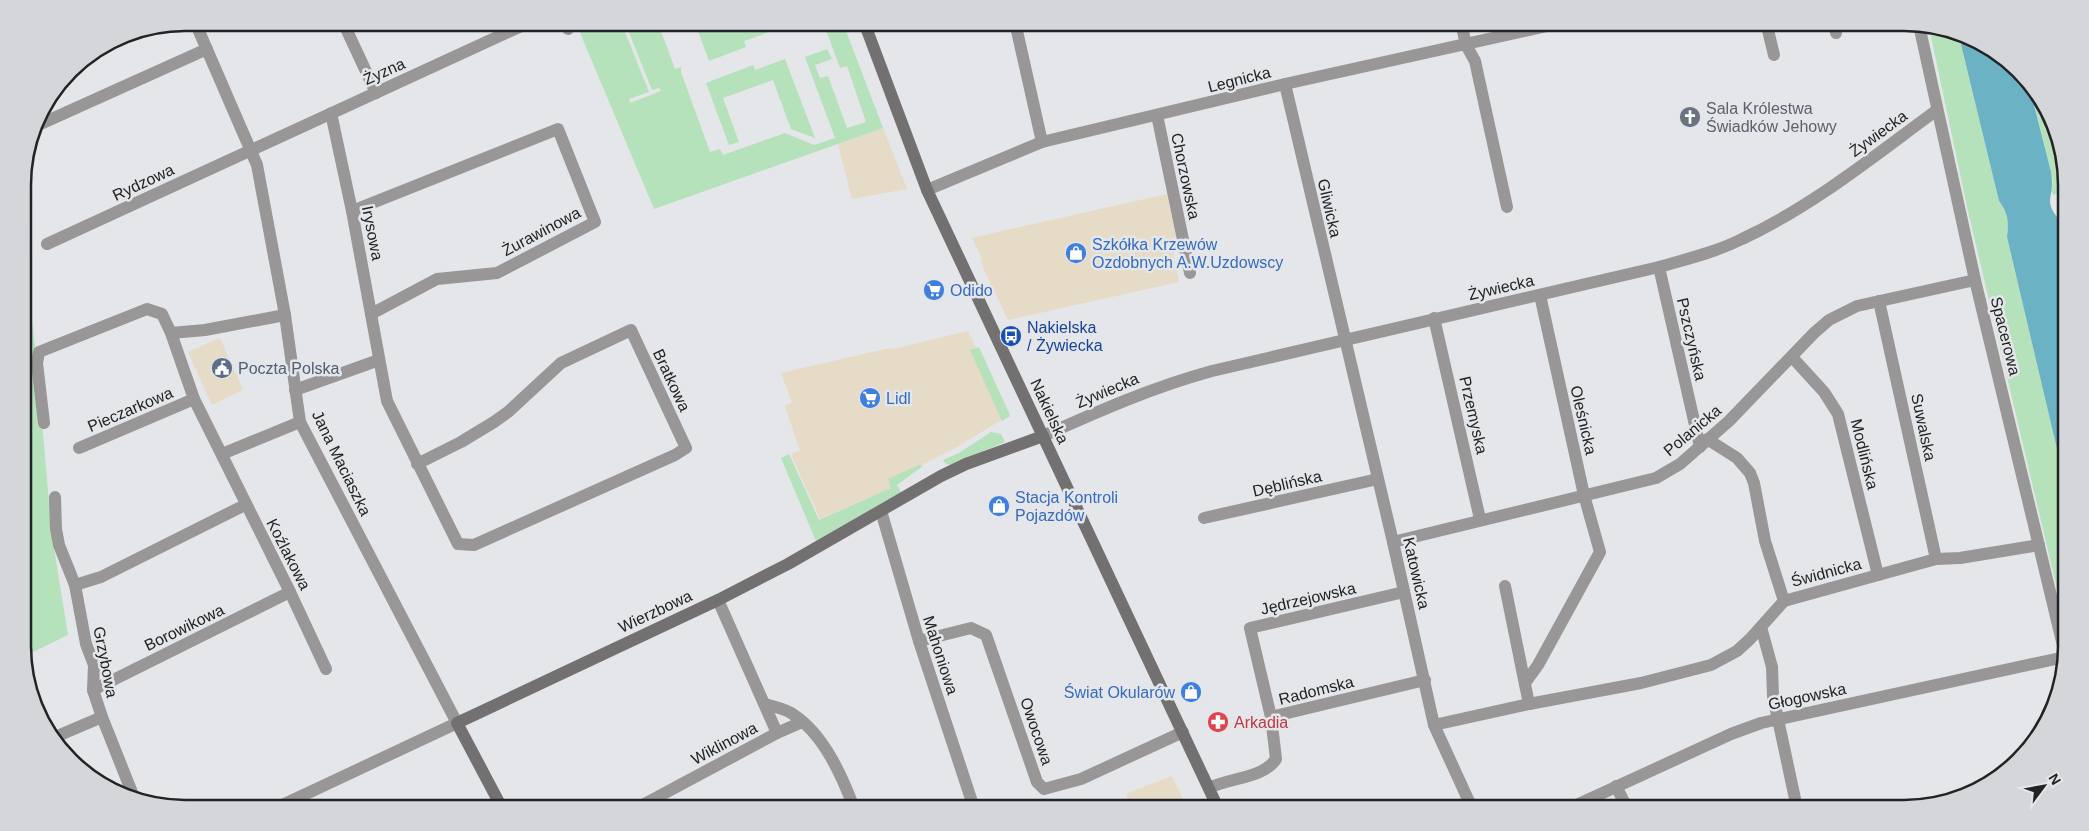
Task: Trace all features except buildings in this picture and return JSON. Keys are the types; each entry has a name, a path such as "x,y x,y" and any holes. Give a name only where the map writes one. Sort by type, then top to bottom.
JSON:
{"main road":[{"name":"Nakielska","path":"867,31 927,190 1214,799"},
{"name":"Wierzbowa","path":"457,723 718,600 798,559 941,476 966,464 1044,436"},
{"name":"Jana Maciaszka","path":"457,723 498,800"}],"street":[{"name":"Jana Maciaszka","path":"199,31 252,149 257,165 285,315 300,422 457,723"},
{"path":"347,31 376,93"},
{"name":"Żyzna","path":"252,149 510,31"},
{"path":"1017,31 1042,142"},
{"path":"1463,31 1466,45 1475,61 1507,207"},
{"name":"Legnicka","path":"927,190 1042,142 1285,84 1526,31"},
{"path":"1768,31 1774,55"},
{"name":"Spacerowa","path":"1921,33 1975,280 2058,625"},
{"path":"45,122 207,49"},
{"name":"Gliwicka","path":"1285,84 1344,339"},
{"name":"Żywiecka","path":"1044,436 1124,400 1174,381 1344,339 1659,267 1730,244 1789,215 1840,181 1937,110"},
{"name":"Irysowa","path":"331,113 352,211 387,401 458,544"},
{"name":"Chorzowska","path":"1157,115 1190,274"},
{"name":"Żurawinowa","path":"352,211 558,129 595,222 497,273 436,279 371,314"},
{"name":"Rydzowa","path":"47,244 252,149"},
{"name":"Pszczyńska","path":"1659,267 1703,443"},
{"name":"Polanicka","path":"1393,542 1480,519 1656,478 1680,464 1729,421 1814,333 1829,320 1857,306 1975,280"},
{"name":"Oleśnicka","path":"1525,683 1538,665 1600,552 1584,495 1540,294"},
{"name":"Suwalska","path":"1879,301 1936,560"},
{"name":"Koźlakowa","path":"44,423 37,362 39,352 147,309 162,314 171,333 194,399 326,669"},
{"path":"171,333 205,330 285,315"},
{"name":"Przemyska","path":"1434,318 1480,519"},
{"name":"Bratkowa","path":"417,464 461,442 514,408 561,363 631,330 686,448 675,455 474,545 458,544"},
{"name":"Katowicka","path":"1344,339 1393,542 1434,725 1468,799"},
{"name":"Modlińska","path":"1792,357 1824,392 1838,414 1878,575"},
{"path":"295,390 379,360"},
{"name":"Pieczarkowa","path":"79,448 194,399"},
{"path":"1729,421 1726,435 1730,452"},
{"path":"222,454 300,422"},
{"path":"1703,443 1730,452 1744,464 1752,478 1765,541 1784,601"},
{"name":"Dęblińska","path":"1204,518 1378,479"},
{"name":"Grzybowa","path":"55,497 56,529 59,545 75,585 86,644 94,665 93,690 131,790"},
{"path":"75,585 101,577 245,504"},
{"name":"Mahoniowa","path":"881,510 919,641 971,800"},
{"name":"Świdnicka","path":"1434,725 1529,704 1641,684 1711,665 1737,651 1784,601 1936,560 2039,545"},
{"path":"1505,586 1529,704"},
{"name":"Borowikowa","path":"93,690 290,592"},
{"name":"Jędrzejowska","path":"1271,717 1250,628 1404,592"},
{"name":"Wiklinowa","path":"652,800 777,733 718,600"},
{"path":"1761,627 1772,667 1773,696 1777,719 1795,799"},
{"name":"Owocowa","path":"919,641 971,628 986,635 1037,782 1044,789 1081,779 1182,732"},
{"name":"Głogowska","path":"1588,799 1731,734 1777,719 2057,657"},
{"name":"Radomska","path":"1209,788 1221,782 1262,772 1272,766 1277,753 1271,717 1425,680"},
{"path":"765,704 794,714 818,738 837,767 851,800"},
{"path":"60,736 102,717"},
{"path":"777,733 802,722"},
{"name":"Wierzbowa","path":"293,800 457,723"},
{"path":"1616,786 1623,799"}],"shaded area":[{"path":"883,128 907,189 852,199 838,144"},
{"name":"Szkółka Krzewów Ozdobnych A.W.Uzdowscy","path":"1167,194 1176,236 1171,245 1179,282 1008,320 981,263 982,259 972,238"},
{"path":"968,331 1008,416 955,448 923,464 891,488 820,519 791,454 800,450 785,406 792,402 781,373"},
{"path":"220,338 243,390 212,405 188,352"},
{"path":"1172,776 1183,799 1128,799 1126,794"}],"green space":[{"path":"579,31 625,31 649,92 629,99 630,103 661,91 659,88 652,90 628,31 661,31 675,69 681,67 681,72 710,152 720,149 723,155 785,133 814,145 835,138 805,57 827,49 832,59 815,65 820,78 828,76 847,128 866,122 847,66 840,68 826,31 846,31 883,128 654,209"},
{"path":"698,31 772,31 744,41 746,47 709,61"},
{"path":"1930,34 1960,42 1999,201 2007,218 2007,237 2058,453 2058,593 1968,211"},
{"path":"785,59 815,138 791,129 773,80 723,98 739,142 729,145 706,83 753,65 755,70"},
{"path":"2034,104 2042,117 2053,145 2058,185 2058,193 2054,195 2051,192 2053,181"},
{"path":"32,319 52,536 68,635 32,653"},
{"path":"979,347 1010,416 1002,421 970,350"},
{"path":"991,432 1001,434 1005,442 951,465 946,464 943,460 959,453"},
{"path":"789,454 819,520 891,488 888,479 919,465 923,466 897,485 901,492 816,541 781,458"}],"water":[{"path":"1960,42 1989,57 2005,69 2032,100 2051,172 2052,189 2050,205 2058,218 2058,453 2007,237 2007,218 1999,201"}],"place":[{"name":"Sala Królestwa Świadków Jehowy","path":"1690,117"},
{"name":"Szkółka Krzewów Ozdobnych A.W.Uzdowscy","path":"1076,253"},
{"name":"Odido","path":"934,290"},
{"name":"Nakielska / Żywiecka","path":"1011,336"},
{"name":"Poczta Polska","path":"222,368"},
{"name":"Lidl","path":"870,398"},
{"name":"Stacja Kontroli Pojazdów","path":"999,506"},
{"name":"Świat Okularów","path":"1191,692"},
{"name":"Arkadia","path":"1218,722"}]}
